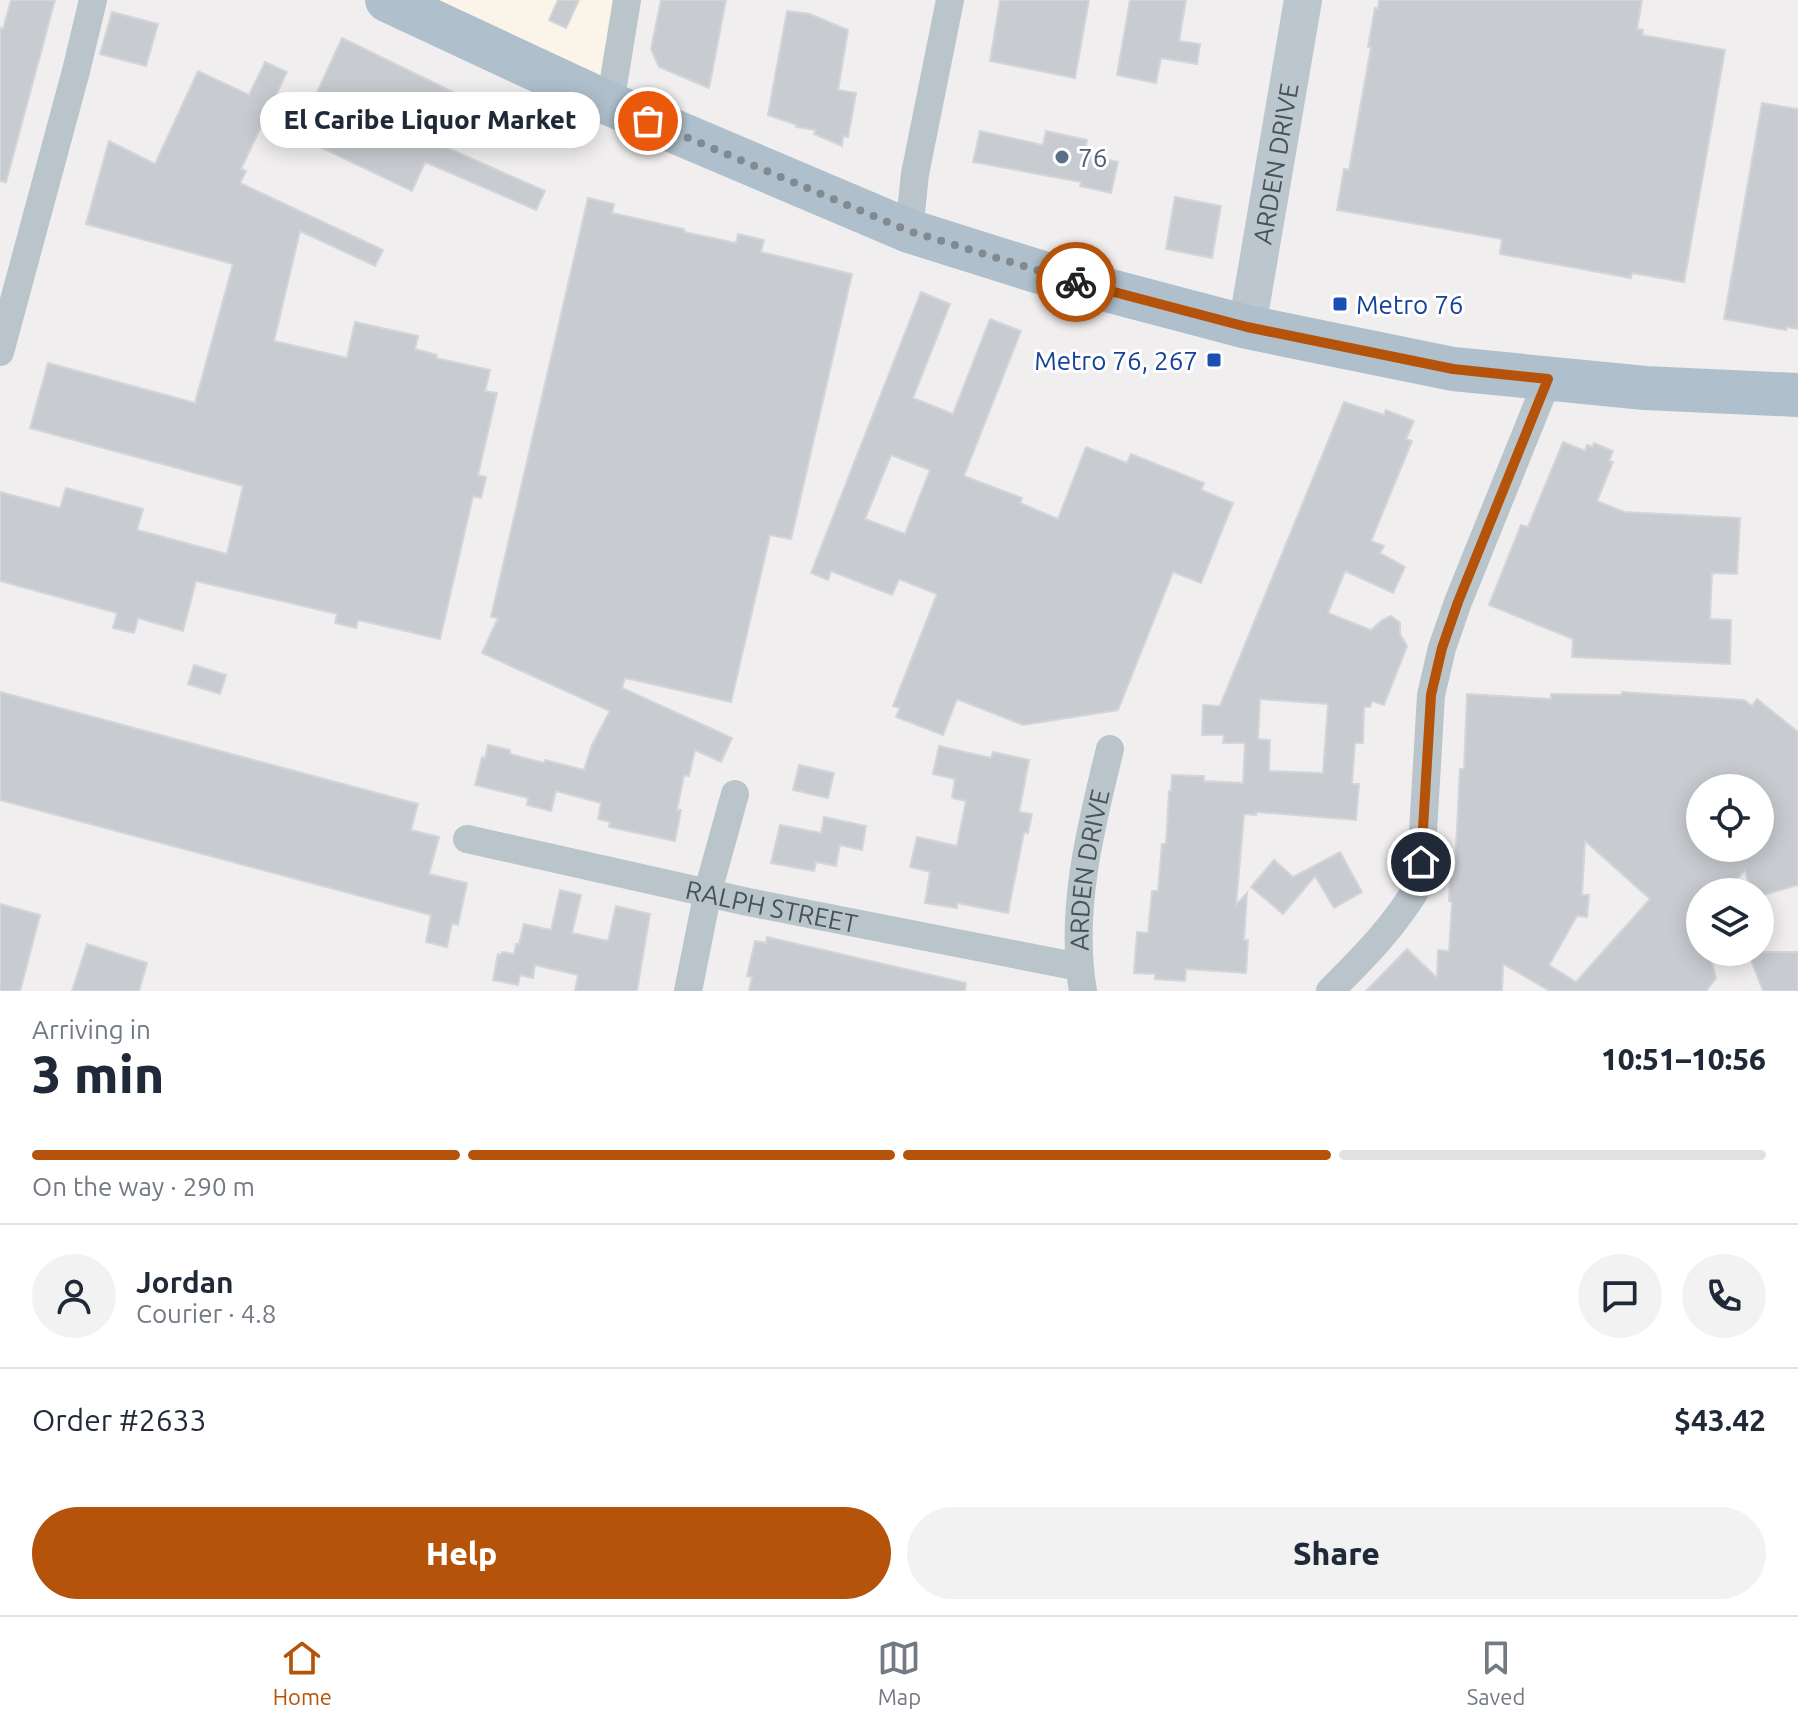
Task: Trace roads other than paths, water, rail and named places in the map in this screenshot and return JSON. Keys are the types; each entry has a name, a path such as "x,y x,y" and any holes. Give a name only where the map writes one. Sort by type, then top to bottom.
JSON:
{"main road":[{"path":"387,0 610,104 909,231 1046,274 1247,327 1453,369 1645,388 1798,395"}],"street":[{"path":"0,352 93,0"},
{"path":"610,104 627,0"},
{"path":"909,231 915,174 950,0"},
{"name":"ARDEN DRIVE","path":"1247,327 1303,0"},
{"path":"1330,991 1387,932 1420,883 1431,695 1442,648 1548,379"},
{"name":"ARDEN DRIVE","path":"1081,979 1082,888 1094,815 1110,749"},
{"path":"688,991 708,891 735,794"},
{"name":"RALPH STREET","path":"467,839 667,885 708,891 1081,979"}],"place":[{"name":"El Caribe Liquor Market","path":"648,121"},
{"name":"76","path":"1062,157"},
{"name":"Metro 76","path":"1340,304"},
{"name":"Metro 76, 267","path":"1214,360"}]}
